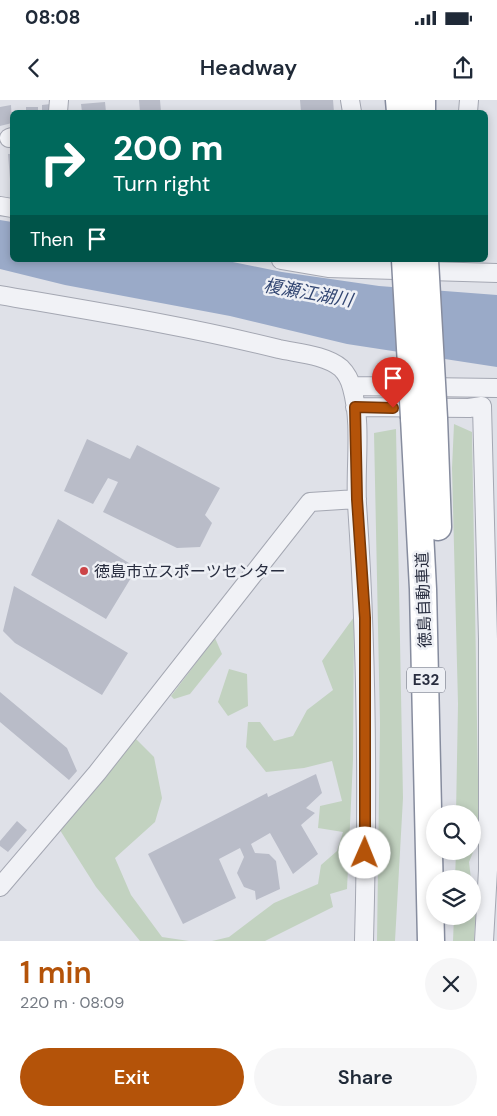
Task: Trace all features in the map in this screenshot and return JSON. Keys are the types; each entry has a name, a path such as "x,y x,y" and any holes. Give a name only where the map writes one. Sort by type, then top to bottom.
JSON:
{"highway":[{"name":"徳島自動車道","path":"405,262 424,418 440,588 444,805"},
{"name":"徳島自動車道","path":"425,262 423,589 431,941"},
{"path":"439,941 441,925"}],"street":[{"path":"292,262 321,267 460,265 497,273"},
{"path":"0,295 168,324 326,360 341,368 352,386 355,407 357,499 365,618 364,941"},
{"path":"352,386 497,388"},
{"path":"355,407 469,408 490,405 493,637 488,870 484,941"},
{"path":"0,887 97,773 310,502 357,499"}],"green space":[{"path":"454,424 472,432 478,805 456,805 458,704 452,468"},
{"path":"396,429 403,798 395,941 377,941 380,724 374,433"},
{"path":"354,617 353,760 347,889 330,894 333,907 265,941 212,941 229,937 274,903 318,884 321,865 337,851 343,832 318,828 320,806 342,801 332,761 304,768 266,772 246,747 248,722 260,722 274,741 293,736 307,710 333,690 322,661"},
{"path":"215,638 222,654 190,694 174,699 171,696"},
{"path":"229,669 247,674 248,706 228,716 218,702"},
{"path":"136,739 154,757 162,798 155,822 115,858 131,895 162,937 189,941 140,941 96,887 58,827"},
{"path":"456,860 470,860 470,870 455,870"},
{"path":"454,925 475,925 474,941 453,941"}],"water":[{"name":"榎瀬江湖川","path":"0,220 10,222 10,262 233,262 282,272 379,286 497,295 497,367 347,344 230,316 65,285 0,269"}],"building":[{"path":"139,100 160,100 161,110 140,110"},
{"path":"300,100 333,100 334,110 301,110"},
{"path":"105,102 106,110 82,110 81,104"},
{"path":"51,104 51,110 42,110 42,105"},
{"path":"11,105 10,124 0,126 0,107"},
{"path":"26,107 38,107 38,110 26,110"},
{"path":"8,154 10,154 10,179"},
{"path":"87,439 130,459 137,445 220,488 205,515 212,523 200,547 177,548 103,512 118,482 108,478 93,504 64,491"},
{"name":"徳島市立スポーツセンター","path":"58,519 137,568 106,619 31,575"},
{"path":"14,586 128,653 102,695 15,643 3,631"},
{"path":"0,692 67,748 77,771 69,780 0,722"},
{"path":"316,774 322,793 306,808 315,813 301,825 318,854 293,874 270,833 251,844 255,853 269,854 276,861 280,889 256,900 255,891 244,887 237,873 244,857 240,848 219,859 236,898 183,924 148,854 267,793 268,797"},
{"path":"17,821 27,830 8,852 0,846 0,841"}],"place":[{"name":"徳島市立スポーツセンター","path":"84,571"}],"route":[{"path":"365,853 365,618 357,499 355,407 393,408"}]}
